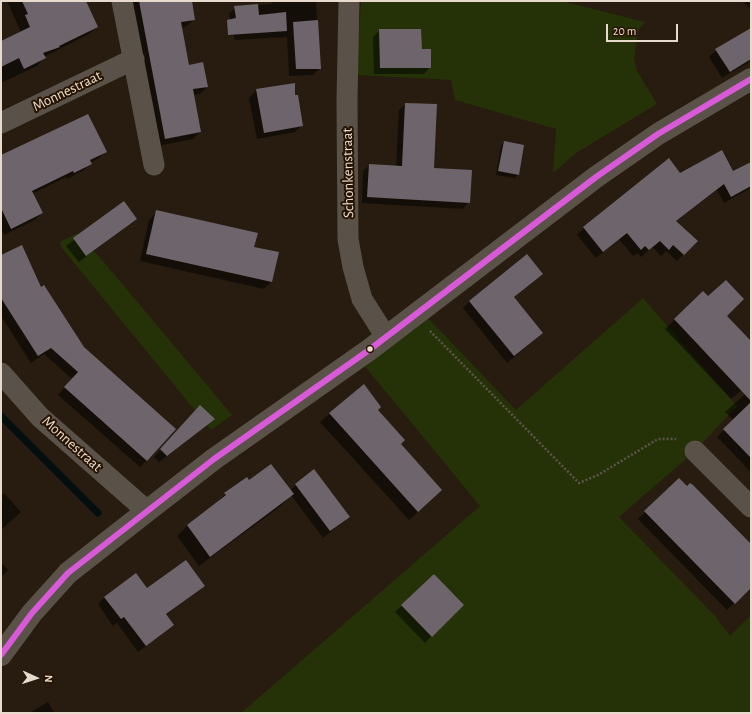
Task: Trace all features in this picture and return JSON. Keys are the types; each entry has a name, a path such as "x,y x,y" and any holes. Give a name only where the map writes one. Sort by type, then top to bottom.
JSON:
{"street":[{"path":"122,1 154,165"},
{"name":"Schonkenstraat","path":"349,1 347,100 348,239 353,267 362,299 386,337"},
{"name":"Monnestraat","path":"1,123 134,59"},
{"path":"1,655 32,613 68,573 214,459 386,337 414,314 596,177 658,134 751,79"},
{"name":"Monnestraat","path":"1,373 40,417 147,511"},
{"path":"695,451 751,507"}],"path":[{"path":"414,314 579,483 598,475 658,439 683,439 695,451"}],"green space":[{"path":"361,1 562,1 645,22 638,31 634,59 637,71 657,104 576,153 553,173 556,129 455,100 451,80 356,75"},
{"path":"77,233 103,261 232,415 211,430 61,247 60,242"},
{"path":"643,298 737,406 695,451 619,517 716,617 730,636 751,615 751,713 241,713 480,506 363,364 427,317 516,410"}],"building":[{"path":"22,1 86,1 98,27 59,46 60,47 43,53 46,58 24,69 19,58 1,67 1,41 30,27 25,15 28,14"},
{"path":"139,1 192,1 195,20 181,22 189,65 203,62 208,87 193,89 201,132 165,139"},
{"path":"258,4 259,15 286,12 287,31 228,35 227,20 236,18 234,6"},
{"path":"318,20 321,69 296,69 293,22"},
{"path":"751,28 751,59 730,72 715,49"},
{"path":"379,29 421,29 422,49 431,49 431,68 380,68"},
{"path":"295,83 295,95 298,95 303,126 264,133 256,89"},
{"path":"405,103 437,104 434,168 472,170 470,203 367,197 369,164 402,166"},
{"path":"88,114 107,152 90,160 92,164 74,173 73,171 32,191 43,213 11,229 1,208 1,155"},
{"path":"504,141 524,145 519,175 498,171"},
{"path":"722,150 733,171 751,162 751,186 731,197 724,184 676,221 698,241 684,255 673,245 669,250 660,241 649,250 645,246 641,250 627,233 603,252 583,227 669,158 680,173"},
{"path":"124,201 137,219 86,256 73,238"},
{"path":"156,210 258,233 254,247 279,252 272,282 146,254"},
{"path":"22,245 41,287 44,285 84,347 176,429 147,461 64,387 78,372 51,348 38,356 1,298 1,255"},
{"path":"527,254 543,274 514,297 543,333 514,356 469,301"},
{"path":"726,280 744,299 727,316 751,341 751,401 674,319 703,291 708,296"},
{"path":"364,384 381,407 378,410 405,440 401,444 442,490 418,512 329,413"},
{"path":"751,402 751,458 723,429"},
{"path":"200,405 215,419 167,456 160,449"},
{"path":"271,464 294,494 210,557 187,525 226,495 224,493 247,477 249,480"},
{"path":"314,469 350,517 330,531 295,484"},
{"path":"679,478 687,486 690,483 693,485 751,544 751,588 735,604 644,511"},
{"path":"186,560 205,586 166,614 174,625 146,646 124,617 121,619 104,597 136,573 147,588"},
{"path":"434,574 464,605 432,637 401,605"}],"waterway":[{"path":"1,416 98,513"}],"transit line":[{"path":"1,655 32,613 68,573 214,459 369,350 596,177 658,134 751,79"}]}
